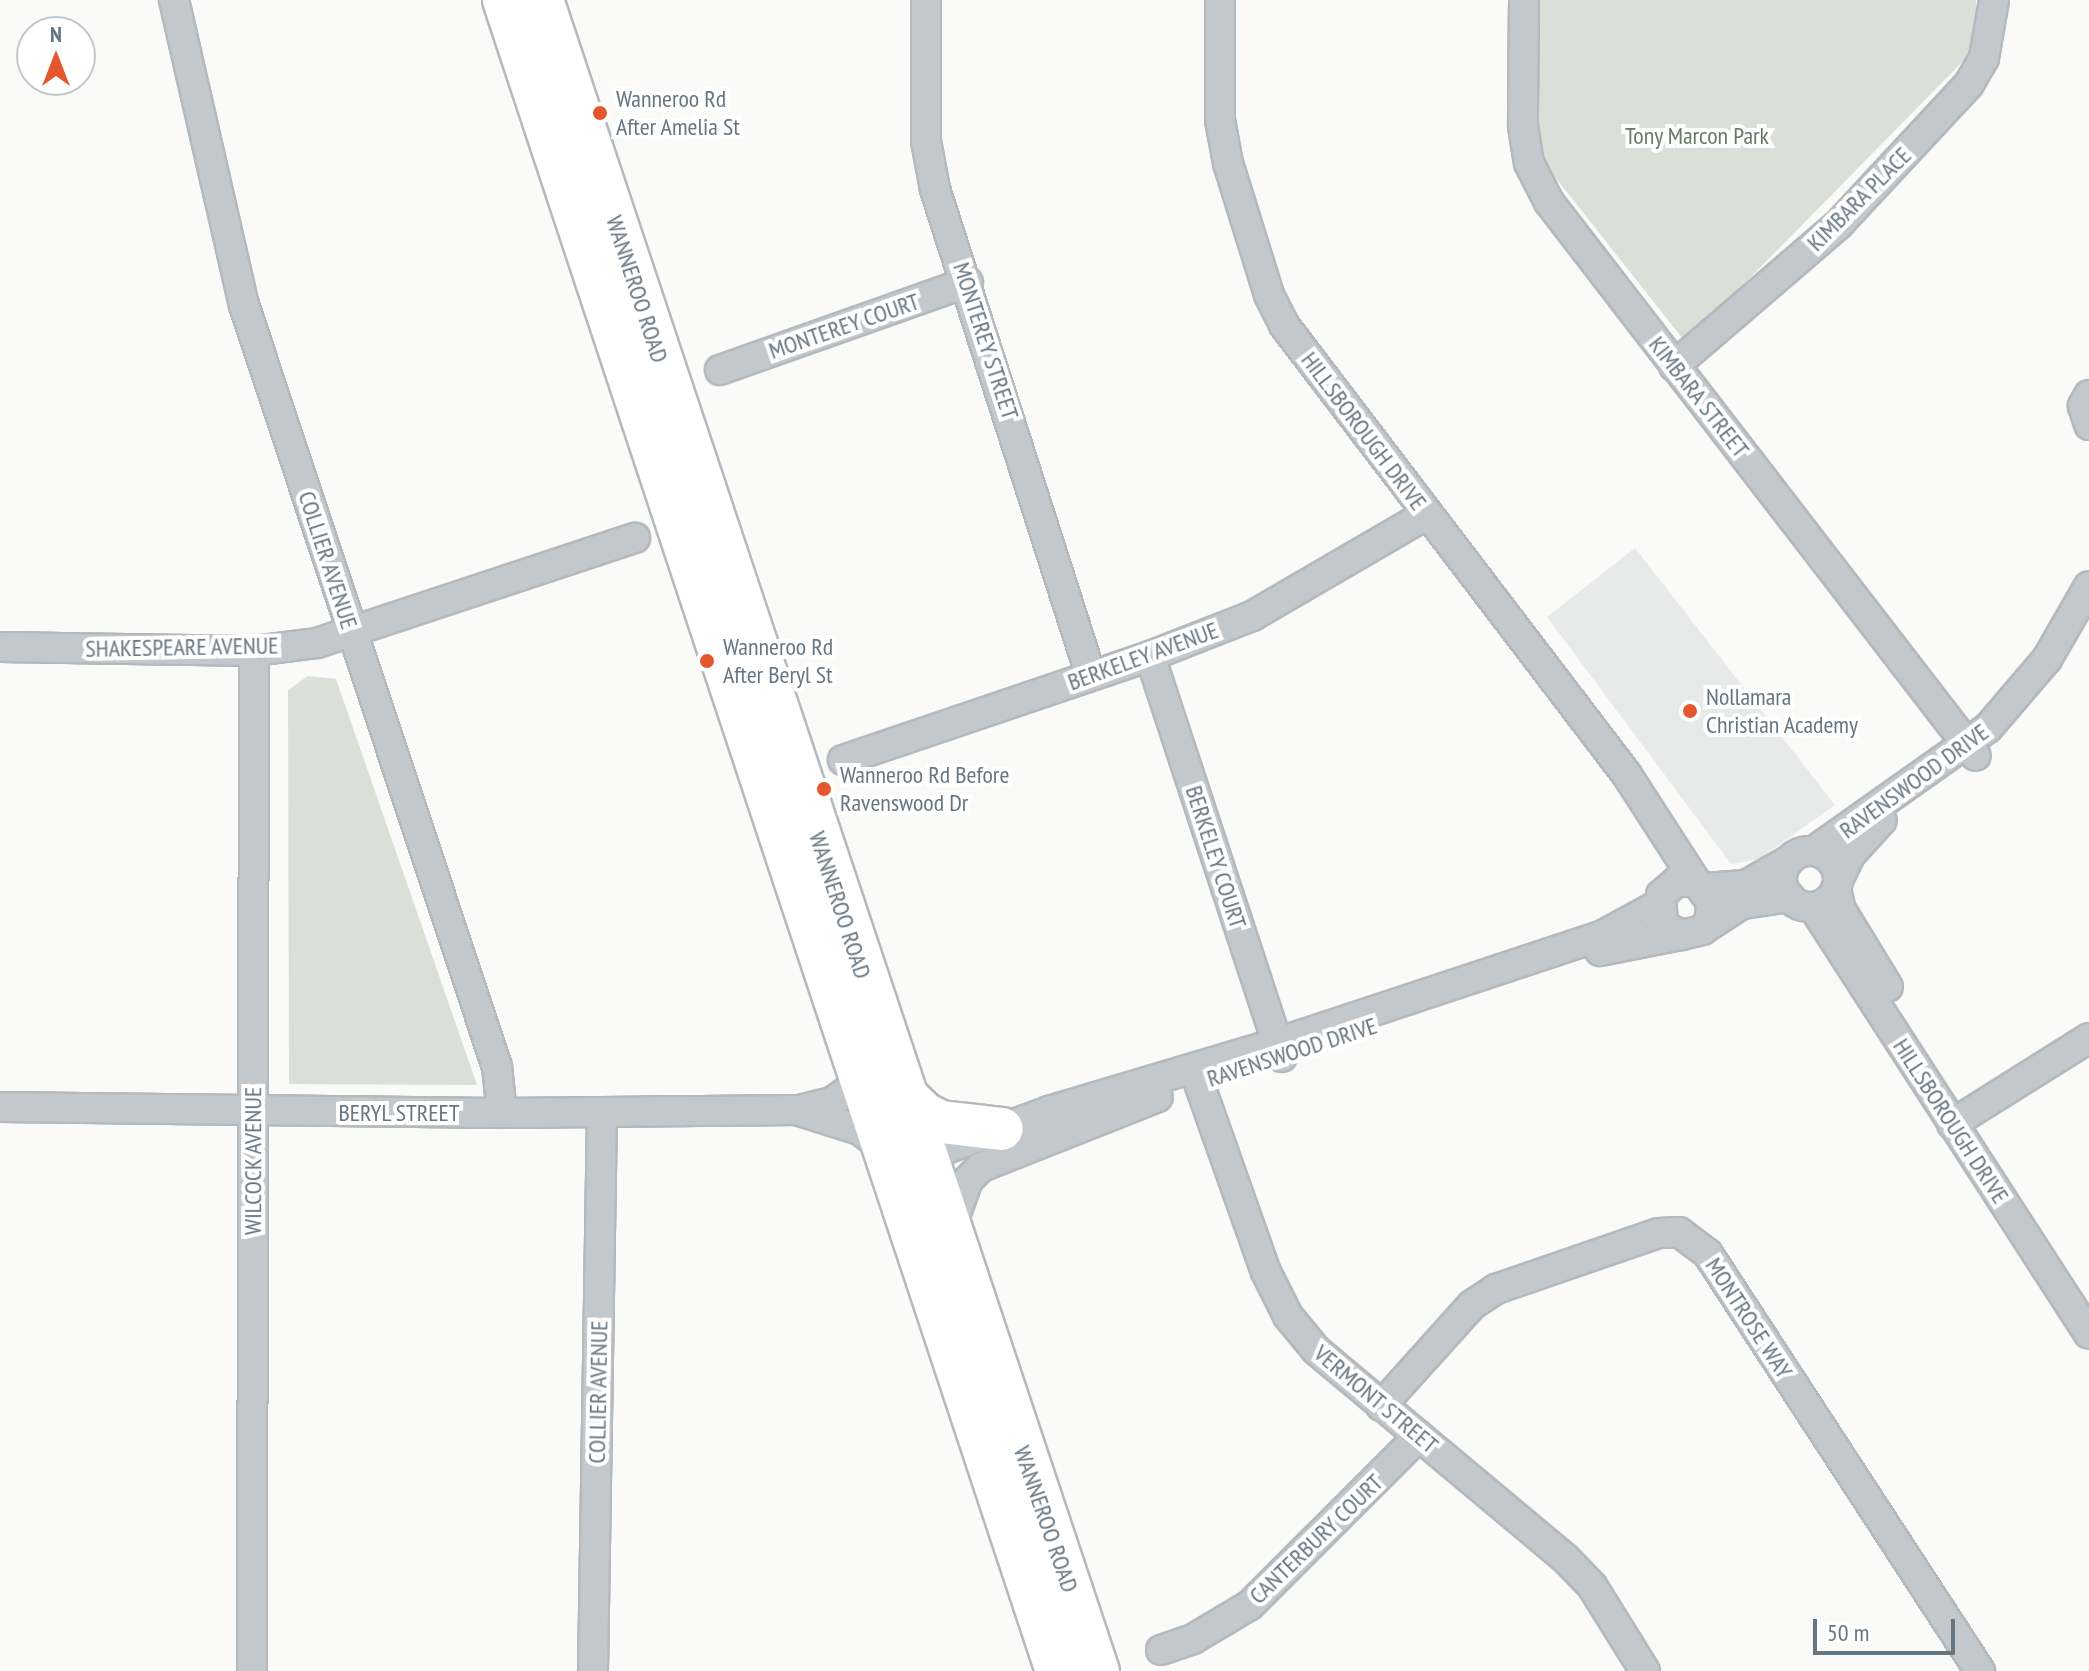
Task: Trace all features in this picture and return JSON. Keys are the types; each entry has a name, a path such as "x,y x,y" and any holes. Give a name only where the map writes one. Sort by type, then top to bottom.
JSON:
{"highway":[{"name":"WANNEROO ROAD","path":"504,0 882,1086 924,1157 1098,1671"},
{"name":"WANNEROO ROAD","path":"545,5 882,1086 883,1148 1057,1671"},
{"path":"882,1086 941,1122 1002,1129"}],"street":[{"name":"COLLIER AVENUE","path":"174,0 244,305 497,1067 502,1113"},
{"name":"MONTEREY STREET","path":"926,0 926,141 935,189 968,282 1091,676"},
{"name":"HILLSBOROUGH DRIVE","path":"1220,0 1220,120 1228,163 1269,295 1284,325 1627,775 1645,807 1700,885"},
{"name":"KIMBARA STREET","path":"1524,0 1523,126 1529,163 1549,202 1972,751"},
{"name":"KIMBARA PLACE","path":"1674,366 1847,216 1969,84 1984,58 1994,0"},
{"name":"MONTEREY COURT","path":"720,370 968,282"},
{"path":"2089,395 2083,406 2089,425"},
{"name":"BERKELEY AVENUE","path":"843,760 1150,656 1252,616 1427,514"},
{"name":"SHAKESPEARE AVENUE","path":"0,647 254,651 317,643 635,538"},
{"name":"RAVENSWOOD DRIVE","path":"1700,885 1746,885 1801,856 1972,751 2047,659 2089,586"},
{"name":"RAVENSWOOD DRIVE","path":"1801,902 1837,885 1872,828 2034,700 2089,619"},
{"name":"WILCOCK AVENUE","path":"252,1671 254,651"},
{"name":"BERKELEY COURT","path":"1150,656 1279,1050"},
{"name":"HILLSBOROUGH DRIVE","path":"1645,807 1659,862 1659,900"},
{"name":"HILLSBOROUGH DRIVE","path":"1801,856 1831,861 1849,925 1960,1119 2089,1334"},
{"path":"1801,856 1782,876 1801,902"},
{"path":"1709,921 1712,903 1700,885 1676,882 1659,900 1663,925 1681,935 1692,935 1709,921 1742,904 1801,902"},
{"name":"RAVENSWOOD DRIVE","path":"1279,1050 1601,936 1659,900"},
{"name":"HILLSBOROUGH DRIVE","path":"1801,902 1960,1119 2089,1304"},
{"name":"RAVENSWOOD DRIVE","path":"924,1157 1002,1129 1196,1076 1622,944 1681,935"},
{"path":"1960,1119 2089,1038"},
{"name":"RAVENSWOOD DRIVE","path":"949,1233 968,1180 991,1161 1196,1076"},
{"name":"VERMONT STREET","path":"1196,1076 1266,1272 1288,1316 1316,1350 1565,1558 1592,1586 1645,1671"},
{"name":"BERYL STREET","path":"0,1107 502,1113 799,1110 882,1086"},
{"name":"BERYL STREET","path":"799,1110 860,1130 883,1148"},
{"name":"COLLIER AVENUE","path":"593,1671 602,1113"},
{"path":"924,1157 916,1194 934,1298"},
{"name":"MONTROSE WAY","path":"1381,1406 1472,1305 1496,1289 1659,1233 1679,1232 1708,1254 1980,1671"},
{"name":"CANTERBURY COURT","path":"1161,1650 1193,1639 1250,1605 1419,1436"}],"shaded area":[{"name":"Nollamara Christian Academy","path":"1635,548 1835,805 1759,859 1731,864 1547,617"}],"green space":[{"name":"Tony Marcon Park","path":"1537,0 1976,0 1976,48 1686,343 1537,154"},
{"path":"308,676 336,679 477,1085 289,1084 288,690"}],"place":[{"name":"Wanneroo Rd After Amelia St","path":"600,113"},
{"name":"Wanneroo Rd After Beryl St","path":"707,661"},
{"name":"Nollamara Christian Academy","path":"1690,711"},
{"name":"Wanneroo Rd Before Ravenswood Dr","path":"824,789"}]}
